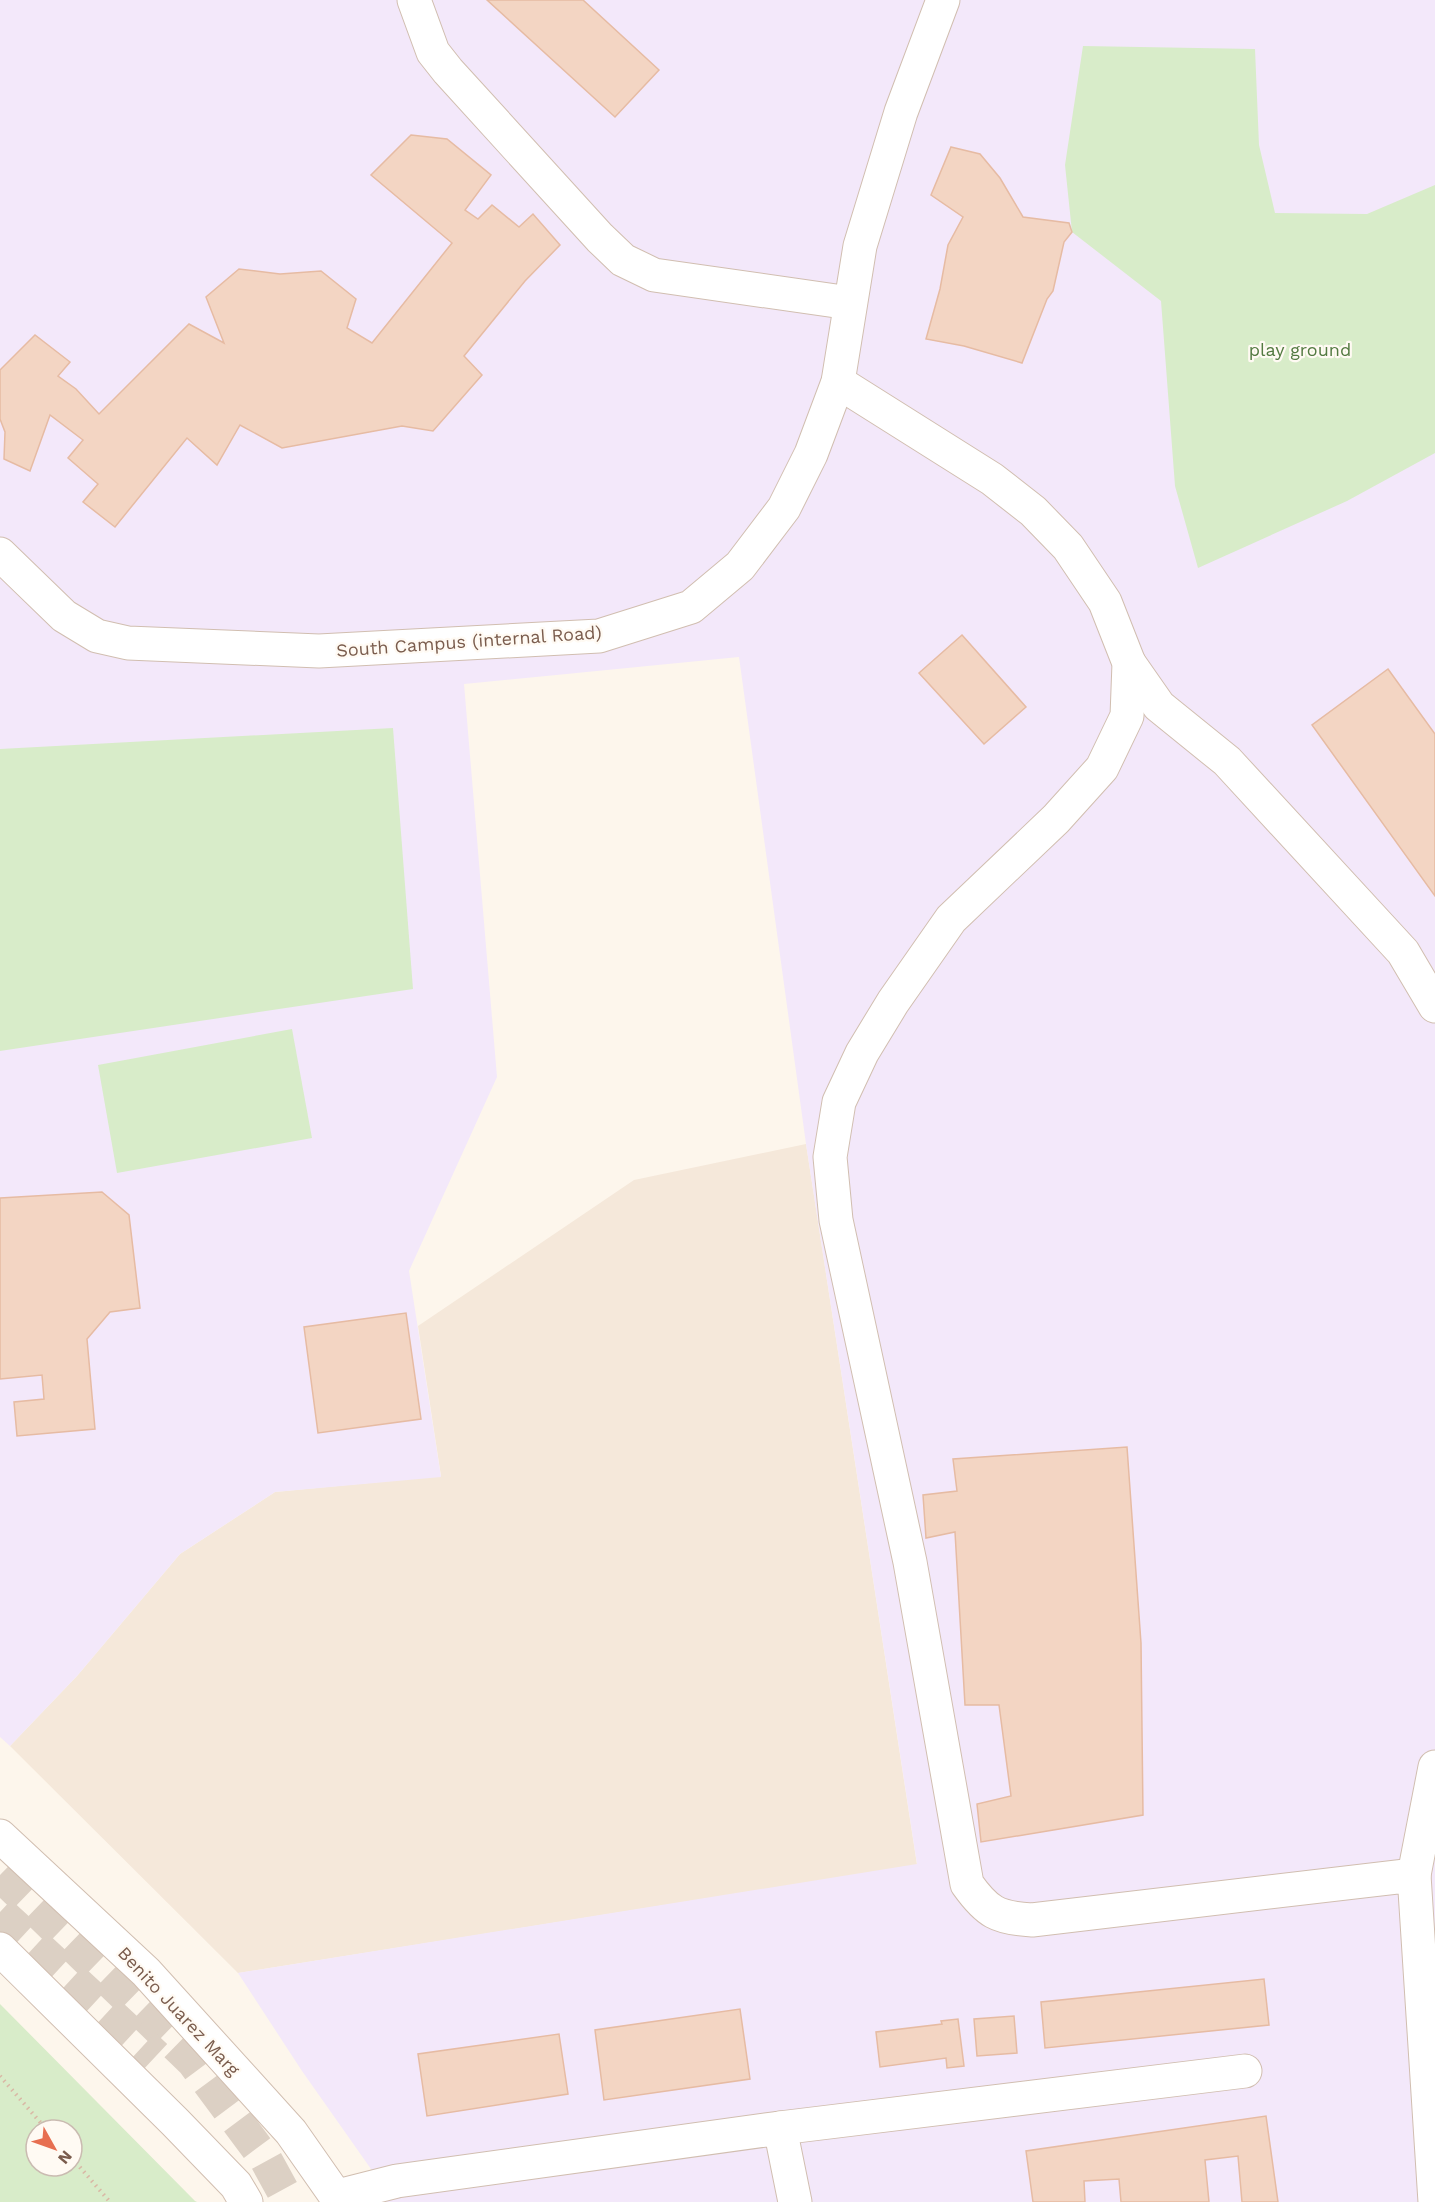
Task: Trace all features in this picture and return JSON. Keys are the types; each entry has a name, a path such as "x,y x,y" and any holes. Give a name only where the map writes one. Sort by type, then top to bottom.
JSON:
{"street":[{"path":"414,0 434,52 448,71 600,238 624,260 654,275 850,303"},
{"name":"South Campus (internal Road)","path":"0,554 64,616 97,636 128,642 319,651 598,636 691,607 740,566 784,508 811,454 838,382 860,246 888,157 943,0"},
{"path":"838,382 992,479 1033,511 1068,547 1105,602 1129,663 1159,706 1227,761 1403,952 1435,1006"},
{"path":"1129,663 1127,716 1102,768 1056,819 951,919 906,983 862,1053 839,1102 830,1157 836,1220 910,1562 967,1884 983,1907 1007,1918 1032,1920 1414,1875"},
{"path":"1435,1767 1414,1875 1435,2202"},
{"name":"Benito Juarez Marg","path":"0,1836 146,1972 291,2132 339,2199"},
{"path":"0,1949 175,2122 236,2185 246,2202"},
{"path":"339,2199 397,2181 780,2128 1245,2071"},
{"path":"780,2128 795,2202"}],"path":[{"path":"0,2076 37,2118"},
{"path":"84,2172 110,2202"}],"shaded area":[{"path":"0,0 1435,0 1435,2202 384,2202 378,2179 302,2071 238,1973 917,1864 806,1144 739,657 464,684 497,1077 409,1271 441,1477 275,1492 180,1554 77,1676 10,1746 0,1737"},
{"path":"806,1144 917,1865 238,1973 10,1746 77,1676 180,1554 275,1492 441,1476 418,1326 634,1180"}],"green space":[{"name":"play ground","path":"1083,46 1255,49 1259,145 1275,213 1367,214 1435,185 1435,453 1347,501 1198,568 1175,486 1161,301 1072,232 1065,165"},
{"path":"393,728 413,989 0,1051 0,749"},
{"path":"292,1029 312,1138 117,1173 98,1065"},
{"path":"0,2004 195,2201 197,2202 0,2202"}],"building":[{"path":"487,0 583,0 659,70 615,117"},
{"path":"411,135 447,139 491,175 465,210 478,219 492,205 519,227 533,214 560,245 525,281 464,356 482,375 433,431 402,426 282,448 240,425 217,465 187,438 115,527 83,502 98,484 68,458 83,440 50,415 30,471 4,459 5,432 0,419 0,370 35,335 70,362 58,376 76,389 99,414 189,324 224,343 206,297 239,269 280,274 321,271 356,299 347,328 372,343 452,243 371,175"},
{"path":"951,147 980,154 1000,178 1023,217 1069,223 1072,232 1064,242 1053,291 1047,299 1022,363 964,346 926,339 940,289 948,245 963,217 931,195"},
{"path":"962,635 1026,707 984,744 919,673"},
{"path":"1388,669 1435,734 1435,896 1312,725"},
{"path":"102,1192 129,1215 140,1308 110,1312 87,1339 95,1429 17,1436 14,1402 44,1399 42,1375 0,1379 0,1198"},
{"path":"406,1313 421,1419 318,1433 304,1327"},
{"path":"1127,1447 1141,1643 1143,1815 981,1842 977,1804 1011,1796 999,1705 965,1705 955,1532 926,1538 923,1495 957,1491 953,1459"},
{"path":"1264,1979 1269,2025 1045,2048 1041,2002"},
{"path":"740,2009 750,2079 604,2100 595,2030"},
{"path":"1014,2016 1017,2053 977,2056 974,2019"},
{"path":"958,2019 964,2066 947,2068 946,2058 880,2067 876,2032 942,2024 941,2021"},
{"path":"559,2034 568,2094 427,2116 418,2054"},
{"path":"1266,2116 1278,2202 1242,2202 1238,2156 1205,2160 1209,2202 1121,2202 1119,2179 1084,2181 1085,2202 1033,2202 1026,2151"}],"tunnel":[{"path":"0,1875 193,2062 266,2160 289,2202"},
{"path":"0,1912 156,2056"}]}
